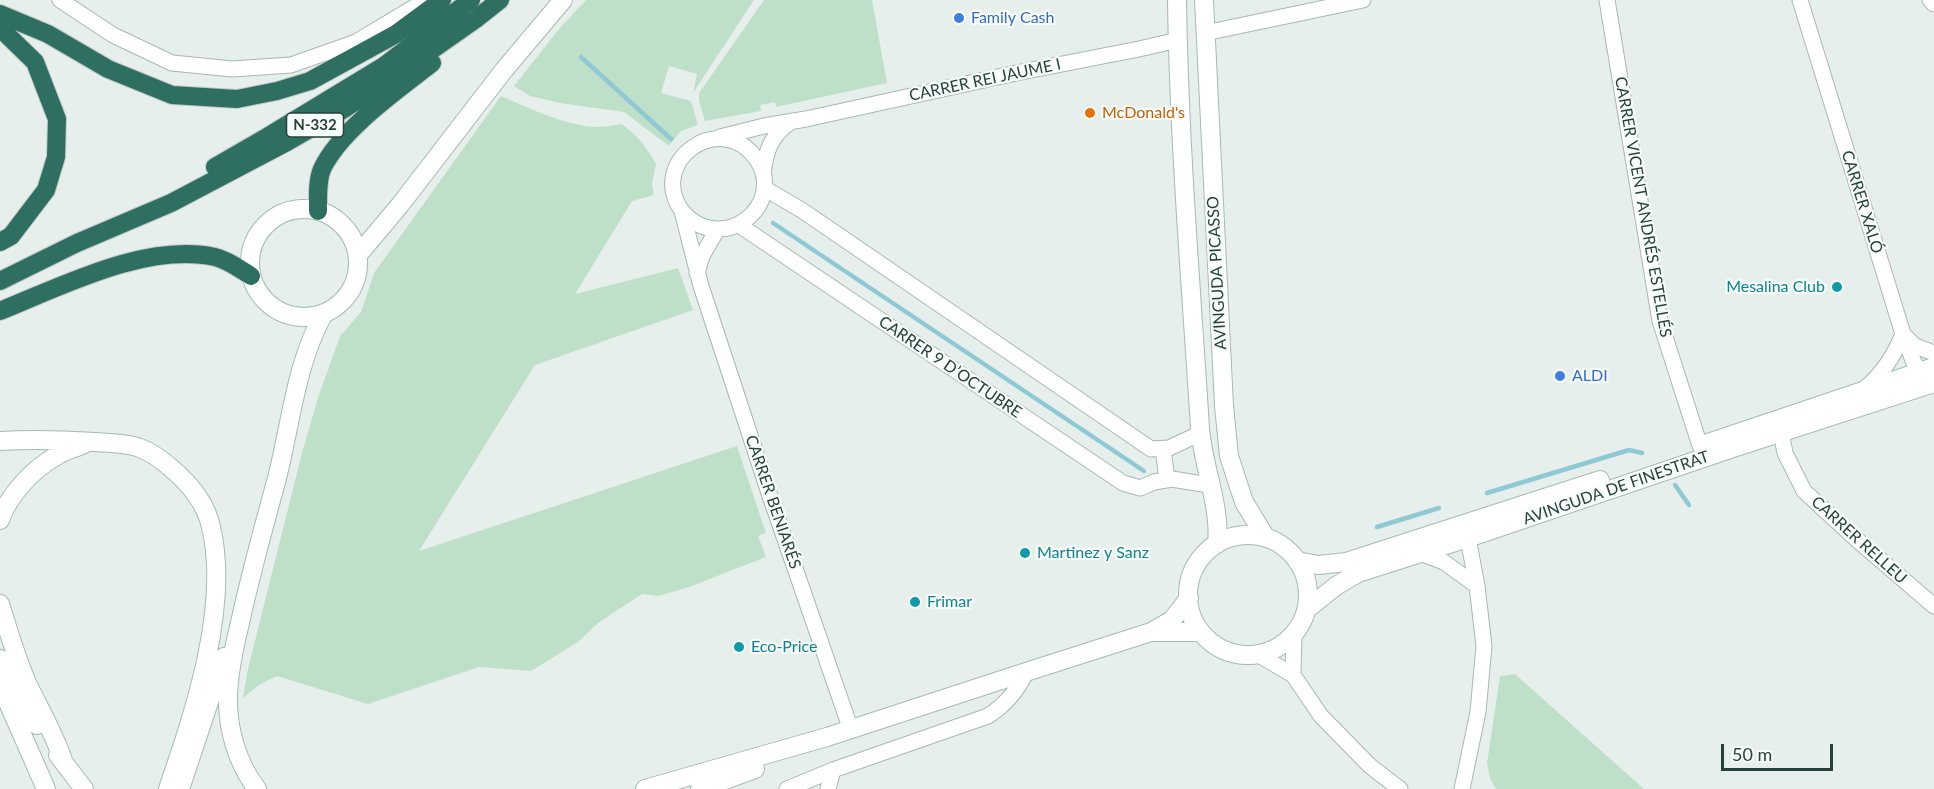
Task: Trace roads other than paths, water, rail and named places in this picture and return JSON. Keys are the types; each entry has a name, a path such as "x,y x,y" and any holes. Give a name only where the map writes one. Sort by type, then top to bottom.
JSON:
{"highway":[{"path":"0,14 48,34 108,69 172,95 237,99 277,91 310,81 396,34 442,0"},
{"name":"N-332","path":"0,281 77,243 258,143 384,66 471,0"},
{"name":"N-332","path":"77,243 171,202 287,142 372,90 476,20 500,0"},
{"path":"318,210 321,170 340,142 366,116 485,22 507,0"},
{"path":"0,28 35,62 57,119 56,157 46,190 11,236 0,242"},
{"path":"0,311 102,271 168,255 196,254 218,258 251,276"}],"main road":[{"path":"358,255 400,205 528,40 563,0"},
{"name":"AVINGUDA PICASSO","path":"1177,0 1181,125 1201,433 1209,485 1219,527 1217,544"},
{"name":"AVINGUDA PICASSO","path":"1204,0 1224,406 1229,456 1244,502 1266,538"},
{"path":"291,210 318,210 333,217 345,227 354,242 358,255 357,272 351,289 340,303 324,312 302,316 280,311 262,297 251,276 250,259 258,234 278,215 291,210"},
{"path":"180,789 248,582 277,480 295,394 308,347 324,312"},
{"name":"AVINGUDA DE FINESTRAT","path":"1297,561 1318,565 1346,562 1861,391 1931,378"},
{"name":"AVINGUDA DE FINESTRAT","path":"1306,610 1336,586 1358,573 1908,391 1931,378"},
{"path":"0,441 40,439 114,443 140,448 162,461 184,479 201,503 211,526 216,569 212,626 195,700 168,789"},
{"path":"0,520 4,509 27,478 58,454 92,442"},
{"path":"1241,536 1266,538 1285,548 1297,561 1308,590 1306,610 1303,620 1294,633 1275,649 1257,654 1233,653 1207,639 1201,632 1191,614 1188,598 1189,586 1196,566 1204,555 1217,544 1241,536"},
{"path":"248,582 230,669 228,697 230,726 238,756 249,779 257,789"},
{"path":"641,789 827,737 1151,632 1172,620 1188,598"},
{"path":"0,604 20,664 58,745 64,763"},
{"path":"1151,632 1201,632"},
{"path":"0,658 22,700 84,789"},
{"path":"0,684 46,789"},
{"path":"700,789 776,761 827,737"}],"street":[{"path":"60,0 113,35 172,63 232,69 291,64 356,42 426,0"},
{"path":"1205,33 1363,0"},
{"name":"CARRER VICENT ANDRÉS ESTELLÉS","path":"1607,0 1660,321 1700,446"},
{"name":"CARRER XALÓ","path":"1800,0 1902,334 1914,363 1931,378"},
{"path":"1930,0 1934,4"},
{"name":"CARRER REI JAUME I","path":"715,139 738,132 1178,40"},
{"path":"792,121 783,127 770,144 765,158 763,181 762,198 750,217 739,225 717,230 691,221 675,199 674,173 678,162 696,144 715,139 731,141 747,149 756,159 763,181 813,218 1151,449 1169,448 1201,433"},
{"name":"CARRER BENIARÉS","path":"682,211 697,273 770,496 851,729"},
{"name":"CARRER 9 D’OCTUBRE","path":"739,225 1124,483 1140,488 1167,479 1209,485"},
{"path":"697,273 702,256 717,230"},
{"path":"1861,391 1888,366 1902,334 1915,346 1931,378"},
{"path":"1915,346 1934,353"},
{"name":"CARRER RELLEU","path":"1781,432 1785,453 1804,491 1934,606"},
{"path":"1163,449 1167,479"},
{"path":"1468,538 1477,586 1484,646 1478,712 1462,783 1474,789"},
{"path":"1420,553 1444,562 1477,586"},
{"path":"1293,675 1294,633"},
{"path":"1257,654 1293,675 1321,716 1370,766 1400,789"},
{"path":"787,789 834,770 988,716 999,708 1019,686 1026,672"},
{"path":"828,789 834,770"}],"waterway":[{"path":"581,57 671,139"},
{"path":"773,223 1144,471"},
{"path":"1487,493 1629,450 1642,453"},
{"path":"1675,485 1689,505"},
{"path":"1377,527 1439,508"}],"place":[{"name":"Family Cash","path":"959,18"},
{"name":"McDonald's","path":"1090,113"},
{"name":"Mesalina Club","path":"1837,287"},
{"name":"ALDI","path":"1560,376"},
{"name":"Martinez y Sanz","path":"1025,553"},
{"name":"Frimar","path":"915,602"},
{"name":"Eco-Price","path":"739,647"}]}
